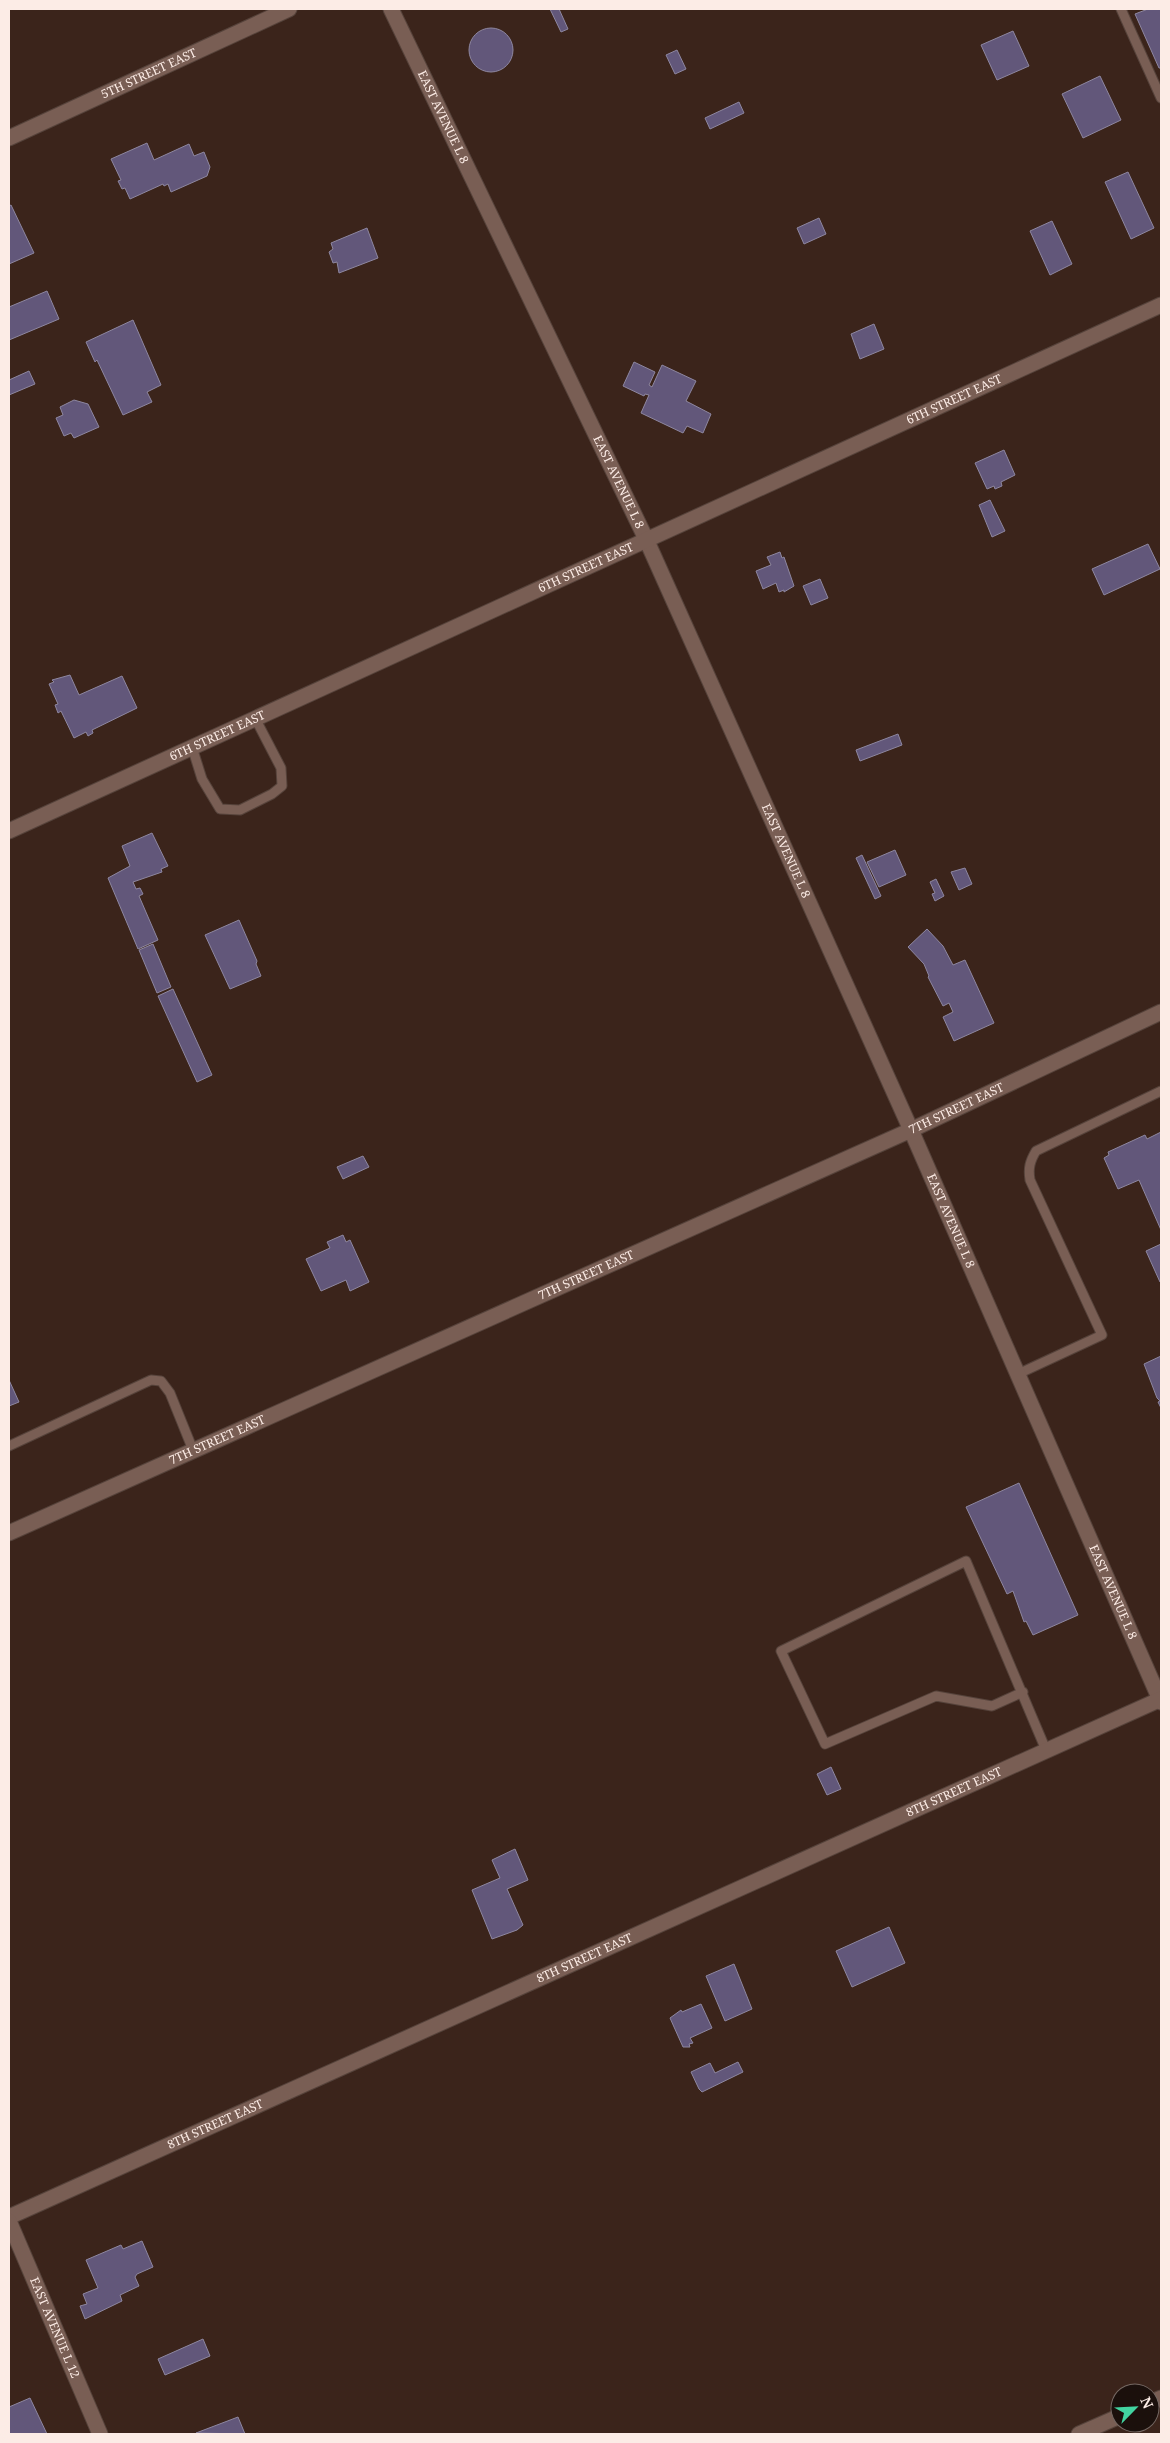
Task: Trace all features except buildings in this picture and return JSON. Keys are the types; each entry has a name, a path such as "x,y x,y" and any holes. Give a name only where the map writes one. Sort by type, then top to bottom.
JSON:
{"street":[{"name":"5TH STREET EAST","path":"9,138 289,9"},
{"name":"EAST AVENUE L 8","path":"391,9 646,539 911,1130 1161,1700"},
{"name":"6TH STREET EAST","path":"9,830 1161,305"},
{"name":"7TH STREET EAST","path":"9,1533 911,1130 1161,1012"},
{"name":"8TH STREET EAST","path":"9,2219 1046,1750 1161,1700"},
{"name":"EAST AVENUE L 12","path":"9,2219 100,2434"},
{"path":"1079,2434 1110,2420"}],"lane":[{"path":"1122,9 1161,96"},
{"path":"192,747 202,778 220,809 240,810 272,794 282,786 281,768 255,718"},
{"path":"1018,1374 1102,1335 1030,1180 1028,1170 1030,1161 1036,1151 1161,1091"},
{"path":"9,1446 151,1380 161,1381 170,1393 193,1450"},
{"path":"1023,1692 992,1706 936,1696 825,1744 781,1651 966,1562 1023,1692 1046,1750"}]}
